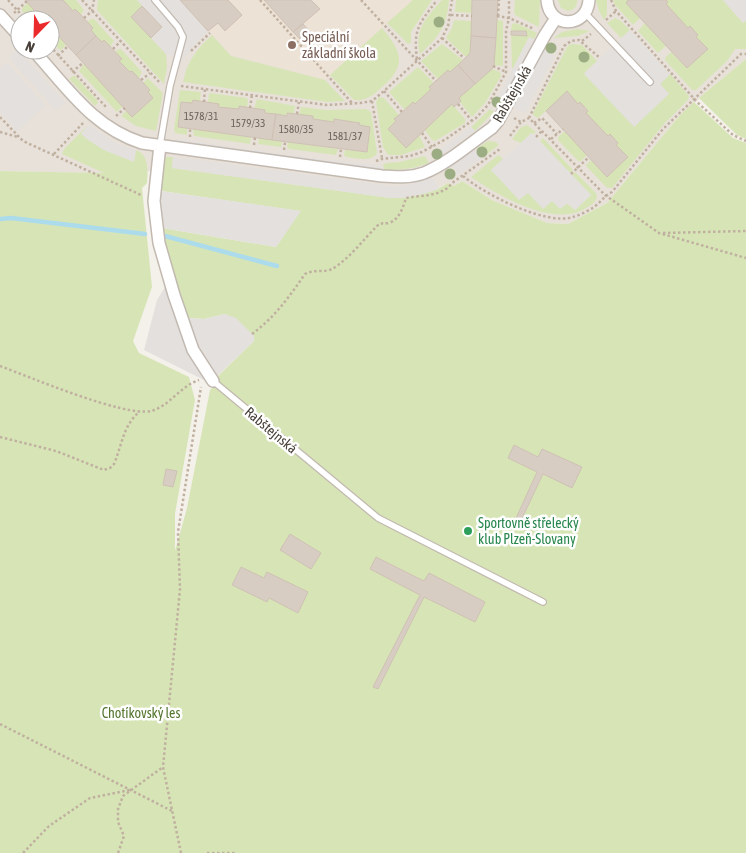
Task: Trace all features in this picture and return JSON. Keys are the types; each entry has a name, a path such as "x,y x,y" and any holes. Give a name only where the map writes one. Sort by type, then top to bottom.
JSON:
{"street":[{"path":"547,0 549,10 556,18 572,22 585,14 589,0"},
{"path":"0,15 10,26"},
{"name":"Rabštejnská","path":"42,60 91,115 125,138 160,146 382,176 404,177 423,173 437,167 492,128 504,112 556,18"},
{"name":"Rabštejnská","path":"160,146 159,243 174,296 193,350 213,380"}],"lane":[{"path":"155,0 178,27 183,37 170,86 160,146"},
{"path":"585,14 650,82"},
{"name":"Rabštejnská","path":"213,380 378,518 543,602"}],"path":[{"path":"8,0 17,10 27,1"},
{"path":"82,0 164,87 206,88 328,105 372,101 384,91 442,38 451,15 452,0"},
{"path":"84,18 92,10 94,0"},
{"path":"260,0 353,104"},
{"path":"361,0 436,81"},
{"path":"417,60 415,33 422,19 436,0"},
{"path":"499,0 497,17 509,18"},
{"path":"374,162 382,159 410,156 432,147 472,121 488,105 506,72 506,31 509,18 509,0"},
{"path":"611,0 616,11 704,109 733,135 746,141"},
{"path":"451,15 472,16"},
{"path":"442,38 464,58"},
{"path":"510,136 521,122 528,118 564,46 571,41 579,40 600,58"},
{"path":"112,50 121,42"},
{"path":"64,50 68,46"},
{"path":"464,176 471,183 495,197 543,217 556,219 571,218 583,213 595,206 605,195 612,192 663,129 741,54 746,54"},
{"path":"60,57 116,116 124,108"},
{"path":"80,66 83,62"},
{"path":"493,66 506,72"},
{"path":"141,80 150,72"},
{"path":"204,102 206,88"},
{"path":"384,91 402,112"},
{"path":"250,108 252,95"},
{"path":"372,101 382,159"},
{"path":"296,114 298,102"},
{"path":"458,104 472,121"},
{"path":"488,105 521,122"},
{"path":"0,117 23,141 158,204"},
{"path":"528,118 552,139 605,195 659,232 746,258"},
{"path":"534,123 542,118 557,134"},
{"path":"54,154 84,122"},
{"path":"190,129 190,134"},
{"path":"552,139 563,129"},
{"path":"536,137 542,131"},
{"path":"0,132 19,137"},
{"path":"422,133 432,147"},
{"path":"184,137 199,139"},
{"path":"255,137 254,147 261,148"},
{"path":"284,147 285,142"},
{"path":"333,158 340,159 341,149"},
{"path":"252,334 280,310 305,274 330,270 352,252 377,226 396,219 402,210 406,198 424,197 449,187 500,149"},
{"path":"276,150 287,152"},
{"path":"571,174 589,158"},
{"path":"659,232 746,231"},
{"path":"0,366 112,406 139,412 157,409 189,383 202,379 178,532 180,589 164,768 181,853"},
{"path":"0,437 56,451 104,470 114,464 125,430 131,419 139,412"},
{"path":"0,724 172,811"},
{"path":"118,853 124,836 118,822 118,809 123,796 164,768"},
{"path":"23,853 49,826 90,798 130,790"},
{"path":"207,853 235,853"}],"shaded area":[{"path":"0,0 746,0 746,59 681,114 607,203 568,224 547,223 492,200 462,181 454,186 448,183 423,194 404,198 391,198 160,167 141,174 0,171"},
{"path":"137,0 180,0 208,31 197,41 184,58 166,54 151,38 162,27"},
{"name":"Speciální základní škola","path":"180,0 413,0 325,80 231,55"},
{"path":"723,0 746,0 746,20 743,23"},
{"path":"630,30 670,74 660,84 669,94 634,127 584,74"},
{"path":"529,37 534,39 504,98 499,96"},
{"path":"543,50 554,56 525,113 514,108"},
{"path":"11,60 26,60 65,102 56,110"},
{"path":"6,62 45,105 17,131 0,112 0,68"},
{"path":"89,125 110,140 136,150 134,162 104,150 88,140 81,134"},
{"path":"471,127 475,131 443,154 440,150"},
{"path":"532,133 591,195 575,210 568,203 560,209 552,201 543,209 528,193 519,200 491,170"},
{"path":"176,139 383,166 384,171 176,143"},
{"path":"476,149 483,157 459,175 452,166"},
{"path":"173,157 391,186 402,186 433,178 439,189 404,198 391,198 172,168"},
{"path":"161,191 301,211 276,247 162,228"},
{"path":"165,287 176,287 187,318 204,319 225,314 236,318 254,336 254,341 210,383 144,350 157,300"}],"green space":[{"path":"63,0 76,0 84,10 81,15 75,9 73,11"},
{"path":"98,0 137,0 142,6 131,17 166,54 167,67 164,84 97,10"},
{"path":"413,0 432,0 411,32 411,43 408,44 387,23"},
{"path":"442,0 449,0 444,24 437,36 420,54 420,31 426,18"},
{"path":"456,0 472,0 472,13 455,12"},
{"path":"515,0 540,0 539,27 515,15"},
{"path":"558,0 577,0 577,4 574,9 568,11 561,8"},
{"path":"596,0 607,0 607,15 604,20 599,11"},
{"path":"613,0 628,0 626,3 640,18 633,25 615,5"},
{"path":"666,0 723,0 743,23 746,20 746,49 735,49 727,61 696,90 692,90 665,58 671,52 687,68 708,49 696,37 698,35 690,26 688,28 666,4 668,2"},
{"path":"28,3 34,10 22,10"},
{"path":"615,18 630,30 621,38 607,23"},
{"path":"94,19 114,41 110,47 104,40 102,42 91,30 87,22"},
{"path":"454,20 472,21 470,53 466,57 446,38"},
{"path":"497,20 503,21 503,66 494,65"},
{"path":"516,23 537,33 534,39 529,37 512,70 511,35 527,35 526,31 511,31 512,24"},
{"path":"645,23 666,46 658,53 638,31"},
{"path":"382,28 398,52 398,66 395,73 375,93 365,99 354,100 330,75"},
{"path":"577,29 590,31 578,36 554,38 562,32"},
{"path":"212,35 231,56 325,80 345,101 327,102 183,82 193,56"},
{"path":"60,38 66,45 60,50"},
{"path":"442,44 463,60 450,72 448,70 438,79 421,61"},
{"path":"570,44 582,45 597,61 584,73 669,94 660,84 670,74 689,96 688,100 664,124 612,188 607,188 586,165 591,160 607,177 627,157 616,145 618,143 610,135 608,136 586,113 588,110 580,102 578,104 567,92 538,118 533,113"},
{"path":"119,49 142,72 139,78 119,61 121,59 115,52"},
{"path":"746,59 746,139 737,135 699,98"},
{"path":"84,64 123,106 117,112 79,71"},
{"path":"418,67 434,83 429,87 431,89 415,104 413,102 405,110 389,92"},
{"path":"492,69 500,72 501,76 485,103 472,117 459,98"},
{"path":"73,76 97,100 98,103 95,106 69,79"},
{"path":"148,78 163,93 156,131 136,126 121,116 127,110 133,116 153,98 148,92 150,89 143,83"},
{"path":"180,90 201,92 200,101 192,103 181,102 178,127 187,128 187,135 175,133 174,129"},
{"path":"209,93 247,98 247,108 218,107 218,104 208,102"},
{"path":"379,97 384,98 399,115 394,119 419,135 425,147 401,155 388,155 383,147 376,102"},
{"path":"257,99 295,106 294,114 279,115 254,109"},
{"name":"Chotíkovský les","path":"694,102 733,138 746,143 746,853 0,853 0,171 104,173 62,154 64,149 88,125 81,134 104,150 134,161 136,150 145,159 147,183 142,188 152,287 133,341 139,353 189,377 195,400 175,514 175,551 187,508 210,390 220,381 217,377 254,341 225,314 204,319 187,318 161,241 162,228 276,247 300,211 161,191 163,160 167,157 173,157 172,168 391,198 421,194 435,190 448,183 454,186 462,181 492,200 547,223 568,224 607,203 681,114"},
{"path":"452,104 465,119 465,123 435,141 432,140 425,130"},
{"path":"301,107 326,110 366,109 371,112 377,153 367,159 346,157 344,155 345,150 367,152 370,127 359,125 359,123 334,119 334,122 299,115"},
{"path":"490,109 494,112 475,131 471,127"},
{"path":"527,125 536,132 531,133 521,143 512,139 521,127"},
{"path":"193,129 251,137 250,144 194,136"},
{"path":"565,131 587,155 581,161 578,161 558,140 558,137"},
{"path":"259,138 282,141 281,147 258,144"},
{"path":"543,138 573,170 570,173 540,141"},
{"path":"488,141 496,142 499,145 483,157 476,149"},
{"path":"288,142 338,149 336,155 289,149 287,147"},
{"path":"498,155 503,159 491,170 528,193 565,203 575,210 591,195 572,175 575,172 596,193 597,197 592,205 570,214 540,212 525,207 471,177"},
{"path":"425,156 429,163 413,168 384,171 383,165 386,163"}],"building":[{"path":"25,0 63,0 73,11 75,9 93,28 91,30 96,36 76,55 60,38 60,10 34,10"},
{"path":"180,0 228,0 242,15 225,31 218,23 208,31"},
{"path":"264,0 311,0 320,9 293,32"},
{"path":"472,0 498,0 496,38 471,36"},
{"path":"628,0 666,0 668,2 666,4 688,28 690,26 698,35 696,37 708,49 687,68 626,3"},
{"path":"142,6 162,27 151,38 131,17"},
{"path":"303,24 311,33 302,41 293,32"},
{"path":"511,31 526,31 527,36 511,35"},
{"path":"96,36 102,42 104,40 122,59 119,61 130,72 132,71 150,90 148,92 153,98 132,117 76,55"},
{"path":"471,36 496,38 494,65 475,84 458,65 470,53"},
{"path":"458,65 475,84 459,98 460,102 454,107 452,104 406,148 388,129 396,121 394,119 413,102 415,104 431,89 429,87 448,70 450,72"},
{"path":"567,91 578,104 580,102 588,111 586,113 608,136 610,134 618,143 616,145 628,157 607,177 546,111"},
{"path":"193,100 219,104 218,107 239,109 239,106 265,110 265,113 276,114 272,140 178,127 181,102 192,103"},
{"path":"287,113 313,116 313,119 334,122 334,119 360,123 359,125 370,127 367,152 272,140 276,114 287,116"},
{"path":"514,445 538,457 542,449 582,467 572,488 543,474 517,529 512,527 537,472 508,458"},
{"path":"166,469 177,471 173,487 163,485"},
{"path":"290,534 321,553 311,569 280,550"},
{"path":"376,557 424,581 429,573 485,602 475,622 424,597 378,689 373,687 420,595 370,569"},
{"path":"241,567 264,578 267,572 308,592 298,613 269,598 267,602 232,585"}],"waterway":[{"path":"0,219 11,218 145,234"},
{"path":"165,236 277,266"}],"place":[{"name":"Speciální základní škola","path":"292,45"},
{"name":"Sportovně střelecký klub Plzeň-Slovany","path":"468,531"}]}
